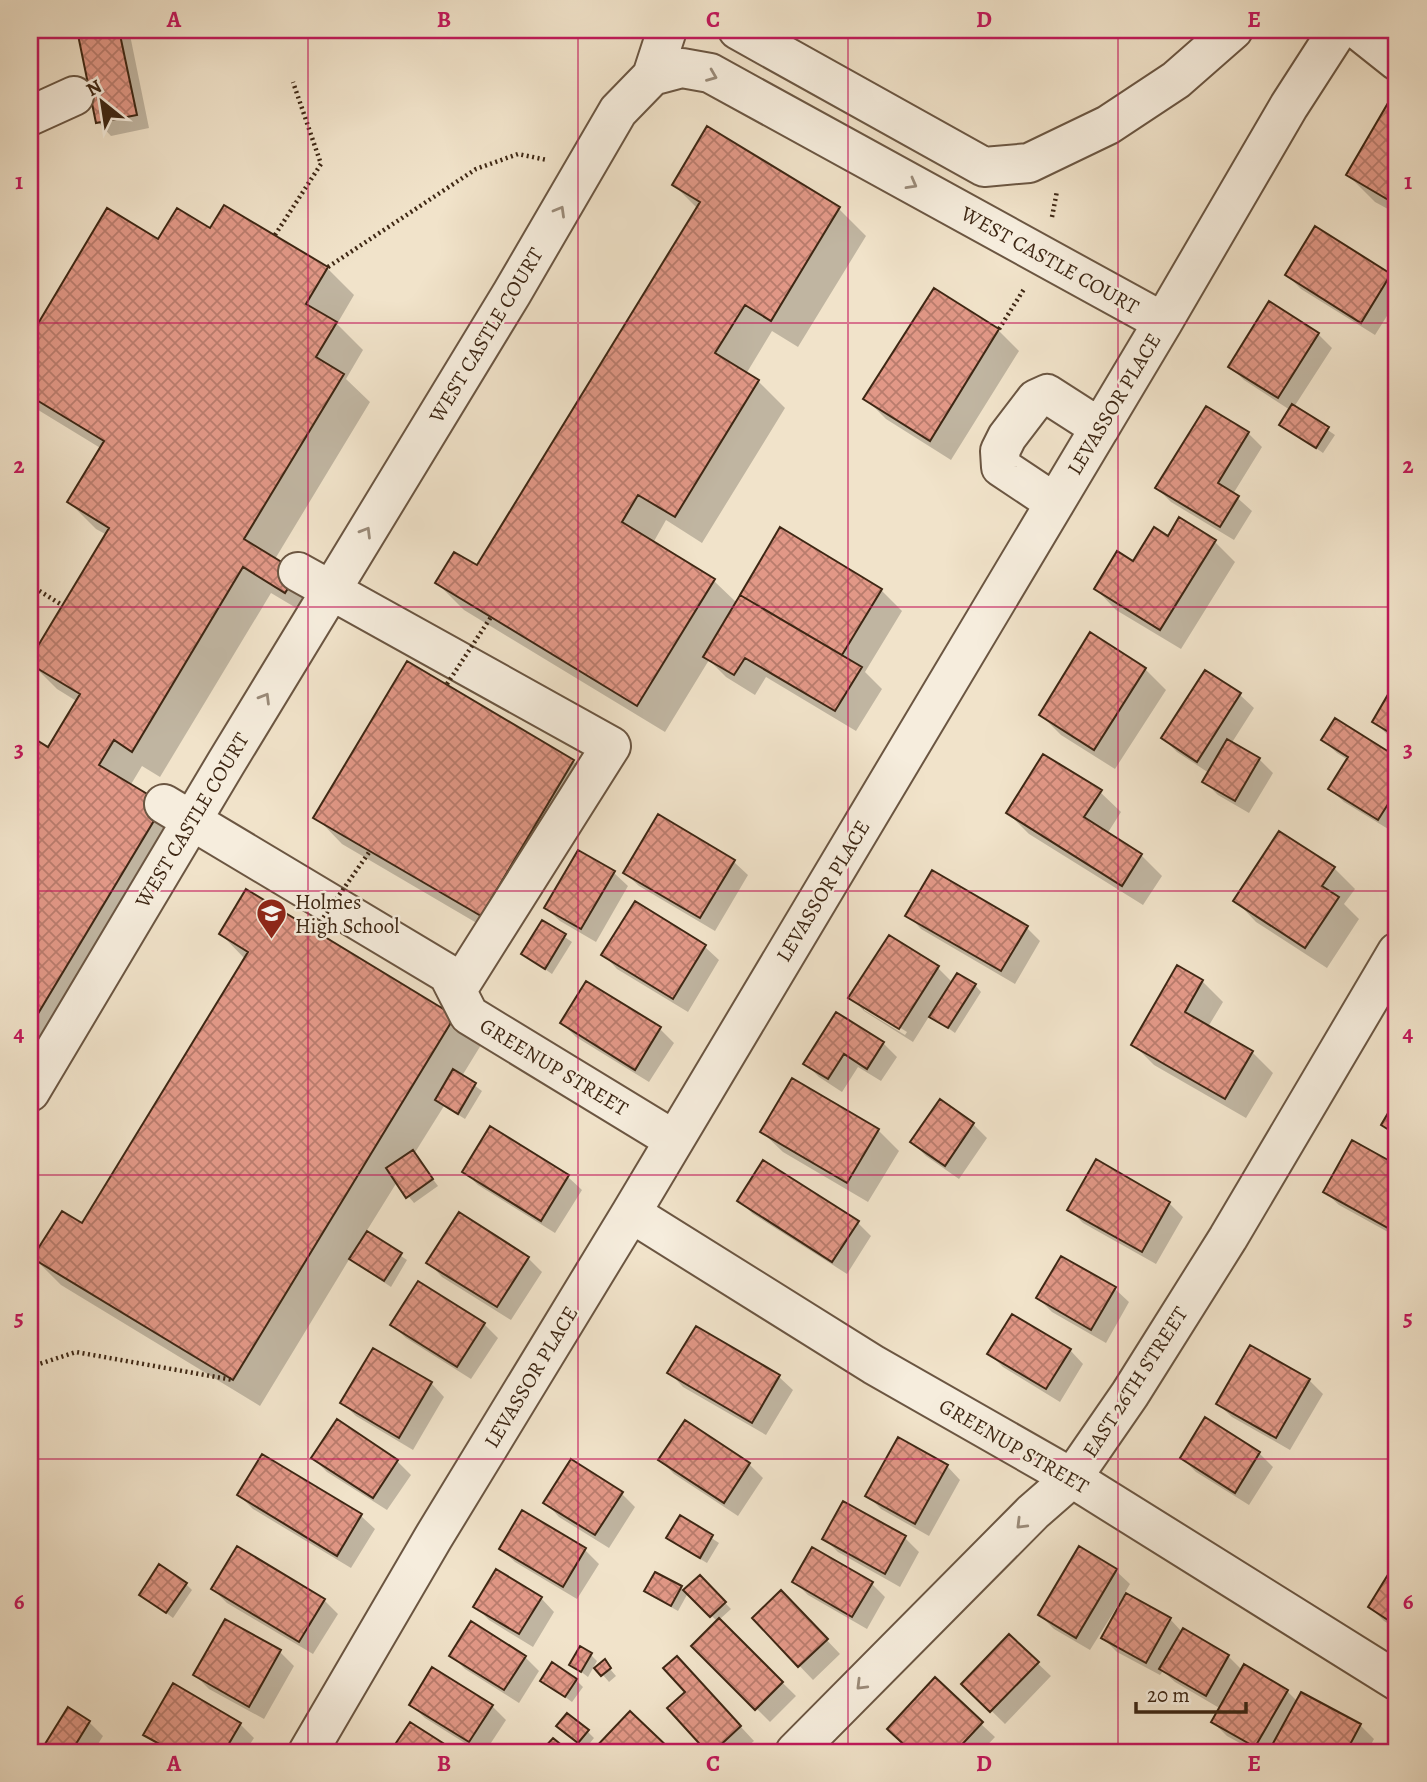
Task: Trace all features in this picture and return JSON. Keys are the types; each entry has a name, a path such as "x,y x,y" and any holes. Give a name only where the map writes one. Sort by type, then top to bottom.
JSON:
{"street":[{"path":"652,76 667,30"},
{"path":"738,30 984,167 1029,163 1108,125 1176,80 1233,30"},
{"name":"LEVASSOR PLACE","path":"308,1752 433,1538 631,1213 1100,428 1289,106 1338,30"},
{"path":"1358,30 1397,61"},
{"name":"WEST CASTLE COURT","path":"30,1093 178,812 331,590 512,293 618,111 652,76 682,68 710,73 1163,322"},
{"path":"30,116 74,96"},
{"path":"1055,503 1001,467 1000,451 1007,437 1036,399 1046,394 1100,428"},
{"path":"298,572 611,746 463,1003"},
{"name":"GREENUP STREET","path":"178,812 448,974 463,1003 674,1140"},
{"name":"EAST 26TH STREET","path":"795,1752 1033,1512 1072,1478 1130,1394 1228,1238 1397,952"},
{"name":"GREENUP STREET","path":"631,1213 874,1365 1072,1478 1397,1681"}],"path":[{"path":"275,235 321,164 293,82"},
{"path":"328,267 477,169 518,154 585,168"},
{"path":"999,329 1044,257 1057,190"},
{"path":"30,585 62,606"},
{"path":"447,684 491,617"},
{"path":"314,931 370,851"},
{"path":"30,1367 76,1352 233,1380"}],"building":[{"path":"77,30 119,30 137,115 96,123"},
{"path":"1388,103 1397,109 1397,205 1346,175"},
{"path":"707,126 840,207 771,321 745,305 715,353 759,380 675,517 638,495 622,522 715,579 637,706 435,583 454,552 477,565 700,202 672,185"},
{"path":"224,205 328,267 306,304 337,322 316,357 344,374 244,539 298,572 285,593 243,567 132,752 114,740 99,765 164,804 30,1027 30,736 48,747 80,694 30,664 30,659 109,528 67,502 104,441 30,396 30,337 107,208 158,239 177,208 210,228"},
{"path":"1315,226 1391,274 1361,323 1285,275"},
{"path":"934,288 999,329 930,441 863,399"},
{"path":"1269,301 1319,333 1278,398 1228,367"},
{"path":"1292,404 1329,427 1316,448 1279,425"},
{"path":"1206,406 1249,432 1218,483 1239,496 1220,527 1155,488"},
{"path":"1179,517 1216,540 1160,630 1094,589 1117,551 1133,561 1154,527 1168,536"},
{"path":"780,527 882,589 842,655 740,595"},
{"path":"740,595 862,667 835,711 745,658 734,675 703,657"},
{"path":"1090,632 1146,668 1094,750 1039,715"},
{"path":"407,661 574,760 481,916 313,818"},
{"path":"1205,670 1241,693 1197,762 1161,738"},
{"path":"1397,679 1397,737 1372,722"},
{"path":"1335,718 1397,757 1397,790 1378,820 1328,789 1348,757 1321,740"},
{"path":"1227,739 1260,758 1235,801 1202,782"},
{"path":"1043,754 1102,790 1084,817 1142,854 1122,886 1006,813"},
{"path":"658,814 735,860 700,918 623,873"},
{"path":"1279,831 1335,867 1322,886 1339,897 1305,948 1233,901"},
{"path":"578,850 615,871 581,929 544,908"},
{"path":"932,870 1028,926 1001,971 905,916"},
{"path":"246,889 455,1016 233,1380 32,1258 62,1211 82,1223 248,952 219,934"},
{"path":"635,901 706,945 673,999 601,955"},
{"path":"542,920 566,934 545,969 521,954"},
{"path":"889,935 939,966 899,1029 848,998"},
{"path":"1177,965 1203,980 1185,1012 1253,1051 1225,1099 1131,1045"},
{"path":"957,973 976,984 948,1028 929,1017"},
{"path":"586,981 661,1027 635,1070 560,1023"},
{"path":"836,1012 884,1042 867,1069 844,1054 828,1079 803,1064"},
{"path":"453,1069 476,1083 458,1114 435,1100"},
{"path":"792,1078 879,1129 847,1183 760,1132"},
{"path":"1397,1098 1397,1135 1381,1125"},
{"path":"940,1099 974,1123 945,1166 910,1142"},
{"path":"490,1126 569,1175 541,1221 462,1172"},
{"path":"1352,1140 1397,1165 1397,1233 1323,1192"},
{"path":"413,1150 433,1179 406,1198 386,1168"},
{"path":"1096,1159 1170,1202 1142,1252 1067,1210"},
{"path":"763,1160 859,1221 832,1262 737,1201"},
{"path":"459,1212 529,1257 497,1307 426,1263"},
{"path":"367,1231 402,1253 384,1281 349,1259"},
{"path":"1061,1256 1116,1287 1091,1330 1036,1298"},
{"path":"418,1281 485,1323 457,1367 390,1325"},
{"path":"1012,1314 1071,1349 1046,1389 987,1354"},
{"path":"696,1326 780,1375 752,1423 667,1373"},
{"path":"1250,1345 1310,1379 1276,1438 1216,1404"},
{"path":"373,1348 432,1382 399,1438 340,1403"},
{"path":"1205,1417 1260,1452 1235,1493 1180,1458"},
{"path":"337,1419 398,1460 373,1498 311,1458"},
{"path":"685,1420 750,1463 724,1503 658,1460"},
{"path":"898,1437 948,1465 915,1524 865,1496"},
{"path":"262,1454 362,1514 337,1556 237,1495"},
{"path":"571,1459 623,1492 595,1535 543,1503"},
{"path":"843,1501 906,1536 885,1574 822,1539"},
{"path":"522,1510 586,1548 563,1587 499,1549"},
{"path":"680,1515 713,1535 700,1558 666,1538"},
{"path":"237,1546 325,1599 299,1642 211,1589"},
{"path":"1079,1546 1117,1569 1076,1638 1038,1615"},
{"path":"812,1547 873,1582 852,1617 792,1582"},
{"path":"1397,1560 1397,1626 1368,1607"},
{"path":"159,1564 187,1583 166,1613 139,1595"},
{"path":"496,1569 542,1597 519,1634 473,1607"},
{"path":"655,1572 682,1586 671,1606 644,1591"},
{"path":"700,1575 726,1602 710,1617 683,1590"},
{"path":"781,1590 828,1639 798,1667 752,1618"},
{"path":"1126,1593 1171,1618 1146,1663 1101,1638"},
{"path":"719,1618 783,1682 755,1710 691,1646"},
{"path":"225,1619 281,1650 249,1707 193,1675"},
{"path":"471,1621 526,1656 504,1690 449,1656"},
{"path":"1183,1628 1229,1655 1206,1696 1159,1669"},
{"path":"1009,1634 1039,1662 990,1712 961,1684"},
{"path":"580,1646 592,1653 581,1672 569,1665"},
{"path":"677,1656 741,1726 713,1752 707,1752 667,1708 685,1692 663,1668"},
{"path":"605,1659 611,1668 601,1676 594,1668"},
{"path":"552,1662 577,1679 565,1697 540,1681"},
{"path":"1244,1664 1288,1690 1255,1747 1211,1722"},
{"path":"432,1667 493,1705 469,1742 409,1705"},
{"path":"935,1677 983,1722 955,1752 912,1752 887,1729"},
{"path":"173,1683 241,1723 224,1752 174,1752 143,1735"},
{"path":"1301,1692 1361,1724 1346,1752 1281,1752 1271,1747"},
{"path":"68,1707 90,1721 71,1752 40,1752"},
{"path":"630,1711 673,1752 592,1751"},
{"path":"567,1713 589,1730 578,1743 556,1726"},
{"path":"410,1722 457,1752 390,1752"},
{"path":"553,1738 564,1747 559,1752 546,1752 543,1749"}],"place":[{"name":"Holmes High School","path":"272,941"}]}
